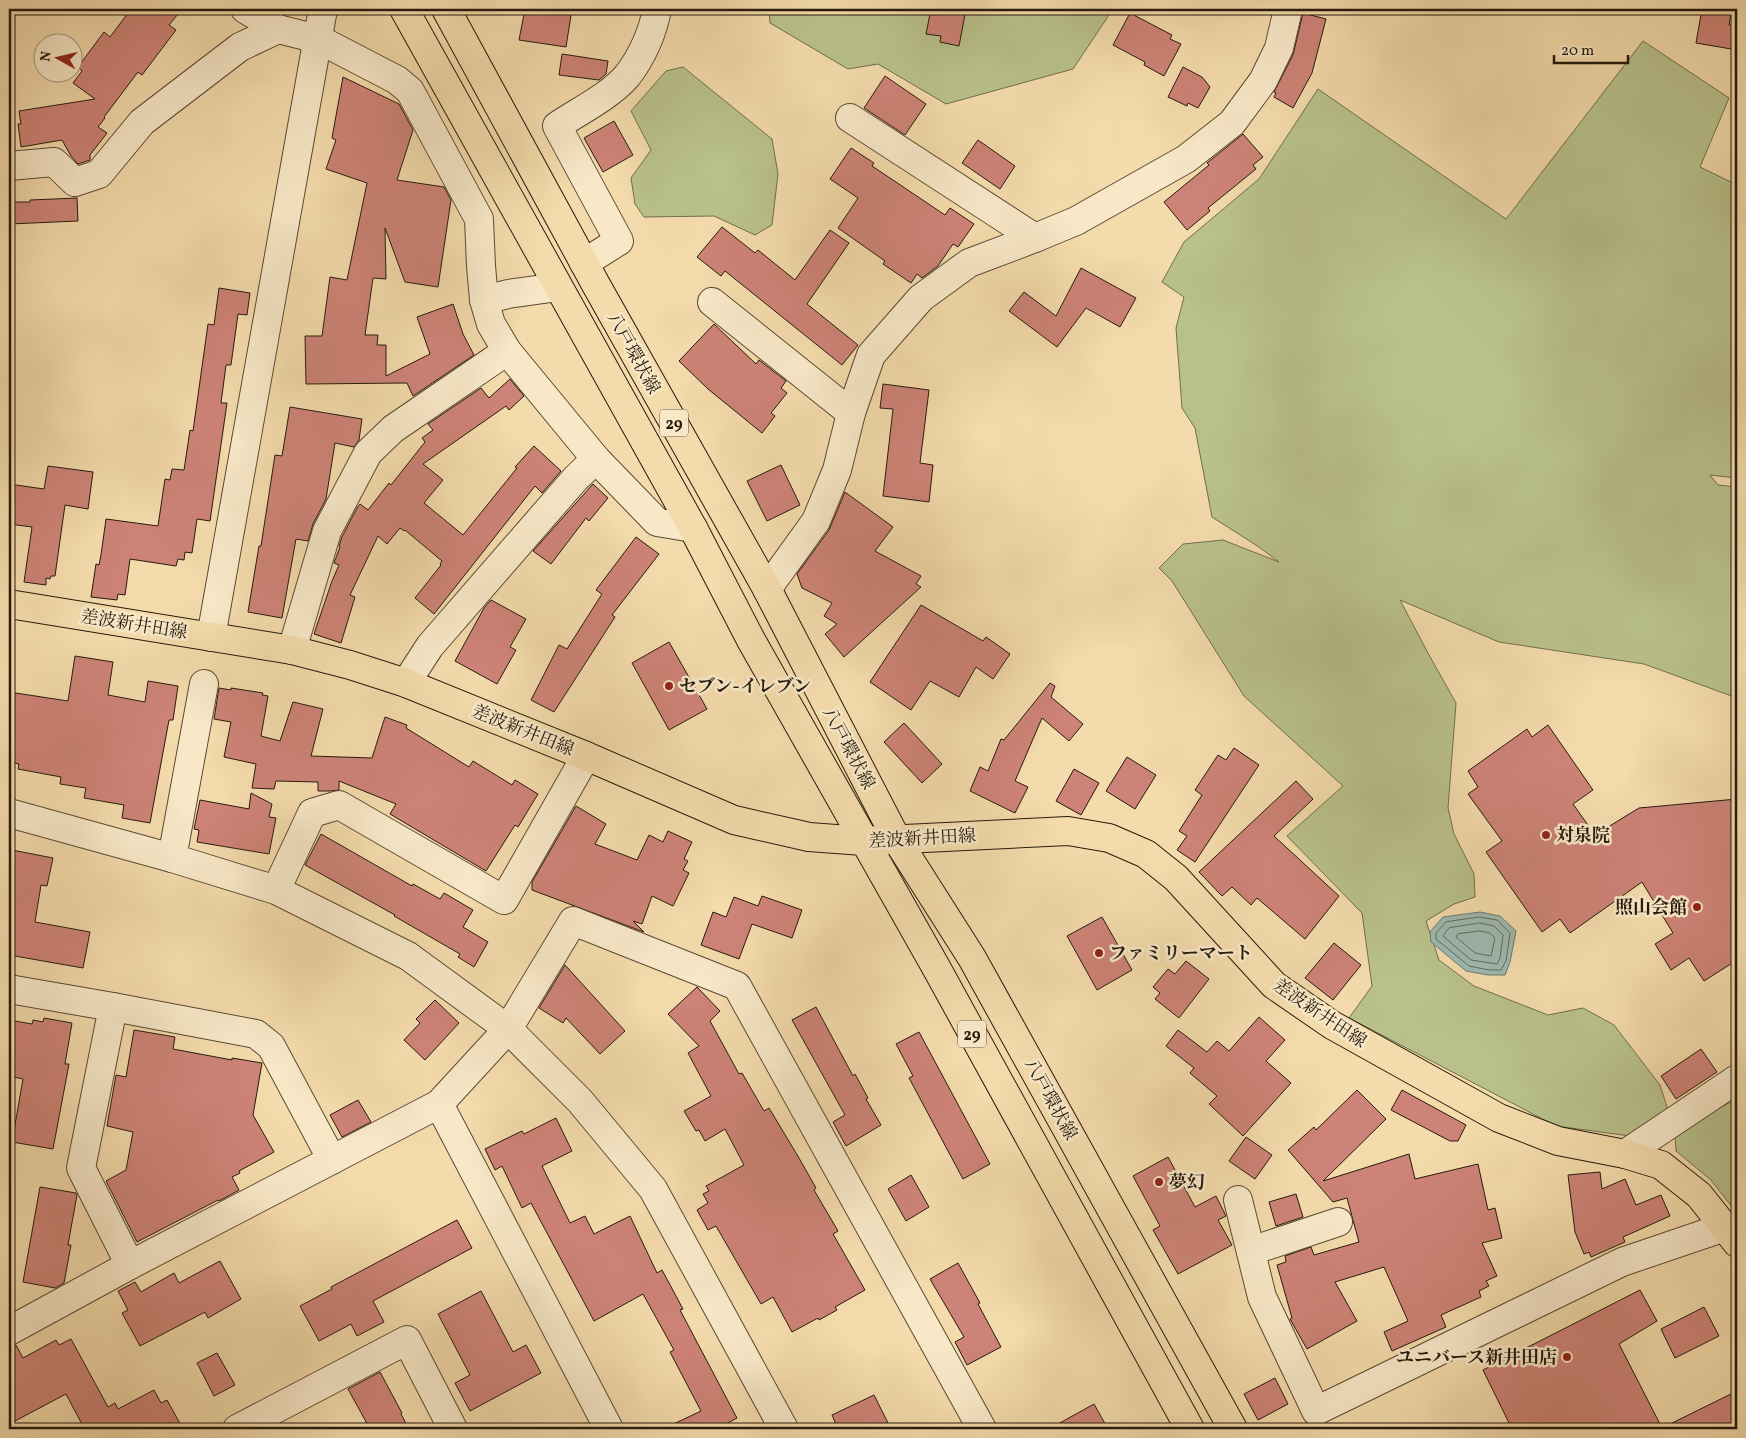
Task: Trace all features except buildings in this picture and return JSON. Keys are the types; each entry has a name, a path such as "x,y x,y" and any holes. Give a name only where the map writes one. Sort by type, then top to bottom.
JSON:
{"main road":[{"name":"八戸環状線","path":"404,9 692,528 751,640 937,969 1190,1429"},
{"name":"八戸環状線","path":"446,9 584,262 767,589 897,840 972,958 1233,1429"},
{"name":"差波新井田線","path":"9,604 292,650 350,665 406,683 586,756 734,820 813,837 863,841 1068,831 1109,838 1146,854 1176,878 1274,985 1332,1025 1499,1118 1558,1141 1625,1154 1661,1165 1699,1194 1731,1235"}],"street":[{"path":"244,9 278,29 318,39 397,80 410,91 479,219 484,300 491,324 507,351 596,459 657,522 692,528"},
{"path":"211,637 322,9"},
{"path":"584,262 619,241 557,126 604,95 626,76 647,43 657,9"},
{"path":"767,589 816,520 837,470 851,413 871,355 921,298 968,262 1076,221 1186,159 1232,123 1263,81 1280,48 1288,9"},
{"path":"9,166 54,162 75,182 99,174 142,122 240,47 278,29"},
{"path":"850,118 1035,238"},
{"path":"484,300 508,294 558,287"},
{"path":"712,302 851,413"},
{"path":"292,650 327,531 368,453 393,429 507,351"},
{"path":"406,683 430,646 576,478 596,459"},
{"path":"172,858 204,684"},
{"path":"276,890 312,813 339,805 504,900 586,756"},
{"path":"9,814 172,858 276,890 408,956 508,1029 580,1100 653,1189 784,1429"},
{"path":"9,1331 130,1265 439,1104 508,1029 573,920 737,986 982,1429"},
{"path":"9,989 256,1034 271,1046 332,1160"},
{"path":"113,1007 81,1168 130,1265"},
{"path":"1625,1154 1737,1079"},
{"path":"439,1104 609,1429"},
{"path":"1238,1200 1262,1297 1316,1411 1622,1262 1731,1235"},
{"path":"1251,1251 1338,1222"},
{"path":"236,1429 407,1340 453,1429"}],"green space":[{"path":"769,9 1111,9 1073,69 946,104 878,64 848,69 770,23"},
{"path":"1643,41 1729,98 1700,167 1737,185 1737,478 1710,475 1718,485 1737,487 1737,698 1644,664 1499,642 1400,600 1456,703 1448,808 1454,834 1474,874 1475,897 1454,904 1426,921 1439,960 1474,986 1548,1015 1583,1008 1614,1025 1660,1085 1668,1110 1630,1136 1556,1126 1349,1018 1372,986 1362,913 1287,836 1343,786 1244,696 1172,581 1159,568 1183,544 1223,540 1279,562 1212,517 1195,428 1182,408 1176,328 1184,297 1162,282 1184,242 1259,179 1318,89 1506,219"},
{"path":"683,67 772,139 778,174 772,225 755,235 714,216 644,217 635,204 631,178 651,150 631,111 666,71"},
{"path":"1730,1102 1737,1112 1737,1213 1711,1180 1676,1151 1675,1135"}],"water":[{"path":"1480,912 1500,916 1516,931 1510,962 1505,975 1488,975 1466,971 1431,942 1430,932 1443,917"}],"place":[{"name":"セブン-イレブン","path":"669,686"},
{"name":"対泉院","path":"1546,835"},
{"name":"照山会館","path":"1697,907"},
{"name":"ファミリーマート","path":"1099,953"},
{"name":"夢幻","path":"1159,1182"},
{"name":"ユニバース新井田店","path":"1567,1357"}]}
